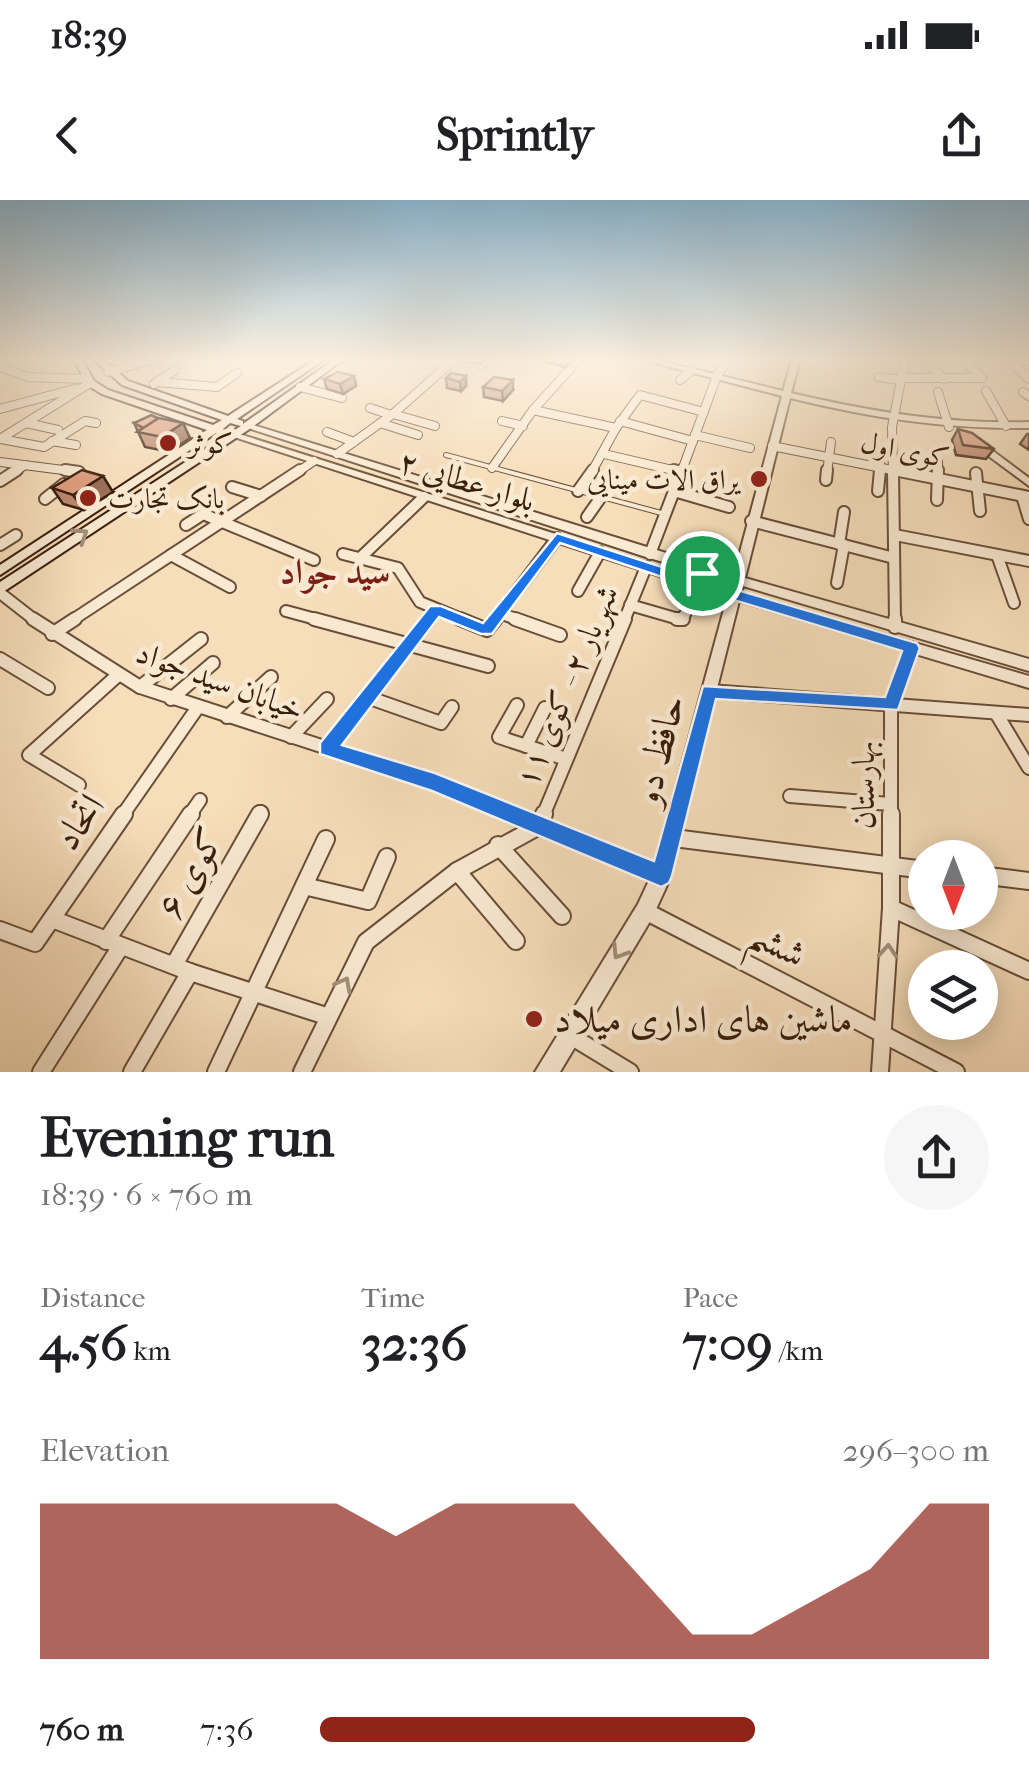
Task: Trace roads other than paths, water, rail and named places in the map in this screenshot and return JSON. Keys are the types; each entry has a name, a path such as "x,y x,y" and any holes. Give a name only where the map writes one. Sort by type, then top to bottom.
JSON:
{"main road":[{"path":"128,400 217,430 247,426 283,400"},
{"path":"170,400 232,428"},
{"path":"178,402 222,408 259,401"},
{"path":"0,591 232,428 259,401"},
{"path":"182,419 194,434 188,449"},
{"path":"0,571 217,430"}],"street":[{"path":"0,409 29,400"},
{"path":"1,439 61,400"},
{"path":"337,454 409,400"},
{"path":"492,468 542,400"},
{"path":"578,491 637,400"},
{"path":"658,400 704,412"},
{"name":"شهریار ۲ - کوی ۱۱","path":"539,826 648,561 708,400"},
{"name":"حافظ دو","path":"547,1072 645,911 661,876 674,838 783,400"},
{"path":"809,400 893,423 959,430 1029,429"},
{"path":"895,627 893,423 897,400"},
{"path":"942,400 959,430 1027,480"},
{"path":"991,400 1006,426"},
{"path":"370,408 435,426"},
{"path":"533,410 750,448"},
{"path":"502,420 523,426"},
{"path":"26,422 58,430"},
{"path":"1,439 44,446 85,422 96,423"},
{"path":"380,423 418,435"},
{"path":"893,423 959,430 1006,426 1029,429"},
{"name":"بلوار عطایی ۲","path":"247,426 337,454 557,538 600,552 648,561"},
{"path":"74,428 87,430"},
{"name":"بلوار عطایی ۲","path":"232,428 314,461 428,491 696,576 1029,665"},
{"path":"327,432 354,442"},
{"path":"52,442 76,445"},
{"path":"826,480 831,442"},
{"name":"کوی اول","path":"772,446 1026,497"},
{"path":"878,491 880,452"},
{"path":"604,454 681,472"},
{"path":"52,634 314,461"},
{"path":"0,462 79,472 45,498"},
{"path":"937,500 938,462"},
{"path":"0,481 25,465"},
{"path":"976,473 980,511"},
{"path":"232,487 260,496"},
{"path":"360,559 428,491"},
{"path":"674,491 729,507"},
{"path":"587,517 601,497"},
{"path":"1026,497 1029,519"},
{"path":"837,583 844,512"},
{"path":"186,525 203,514 314,560"},
{"path":"751,521 894,558"},
{"path":"0,545 16,535"},
{"path":"895,535 1029,561"},
{"path":"343,554 390,564 408,574 420,602 486,630 557,538"},
{"path":"578,590 600,552"},
{"path":"171,555 230,586"},
{"path":"997,555 1014,603"},
{"path":"630,605 682,620 696,576 730,571 741,562"},
{"name":"بلوار عطایی ۲","path":"734,587 911,648 1029,682"},
{"name":"خیابان سید جواد","path":"0,591 52,634 140,687 435,782 661,876"},
{"path":"78,601 91,609"},
{"path":"327,748 436,610"},
{"path":"286,611 488,666"},
{"path":"499,613 560,635"},
{"path":"140,687 201,639"},
{"name":"بهارستان","path":"880,1072 890,908 891,705 911,648"},
{"path":"988,654 989,672"},
{"path":"0,659 48,688"},
{"path":"171,699 213,663"},
{"path":"78,786 29,755 118,676"},
{"path":"227,716 272,677"},
{"path":"710,692 1029,715"},
{"path":"368,697 442,723 452,707"},
{"path":"291,737 326,699"},
{"path":"517,704 499,737 566,759"},
{"name":"اتحاد","path":"52,919 198,707"},
{"path":"526,746 545,708"},
{"path":"996,712 1029,768"},
{"path":"790,796 890,804"},
{"path":"41,1072 200,800"},
{"name":"کوی ۶","path":"132,1072 261,812"},
{"path":"302,1072 326,1016 366,942 456,871 539,826"},
{"path":"674,838 908,868"},
{"path":"216,1072 326,839"},
{"path":"498,845 562,916"},
{"path":"304,886 368,901 387,857"},
{"path":"456,871 516,941"},
{"path":"998,877 1029,880"},
{"path":"890,908 1029,971"},
{"name":"ششم","path":"645,911 956,1072"},
{"path":"0,930 35,943 52,919 326,1016"},
{"path":"567,1034 630,1072"}],"lane":[{"path":"446,456 665,514"}],"place":[{"name":"کوثر","path":"168,443"},
{"name":"یراق الات مینایی","path":"759,479"},
{"name":"بانک تجارت","path":"88,498"},
{"name":"ماشین های اداری میلاد","path":"534,1019"}],"district":[{"name":"سید جواد","path":"335,571"}]}
